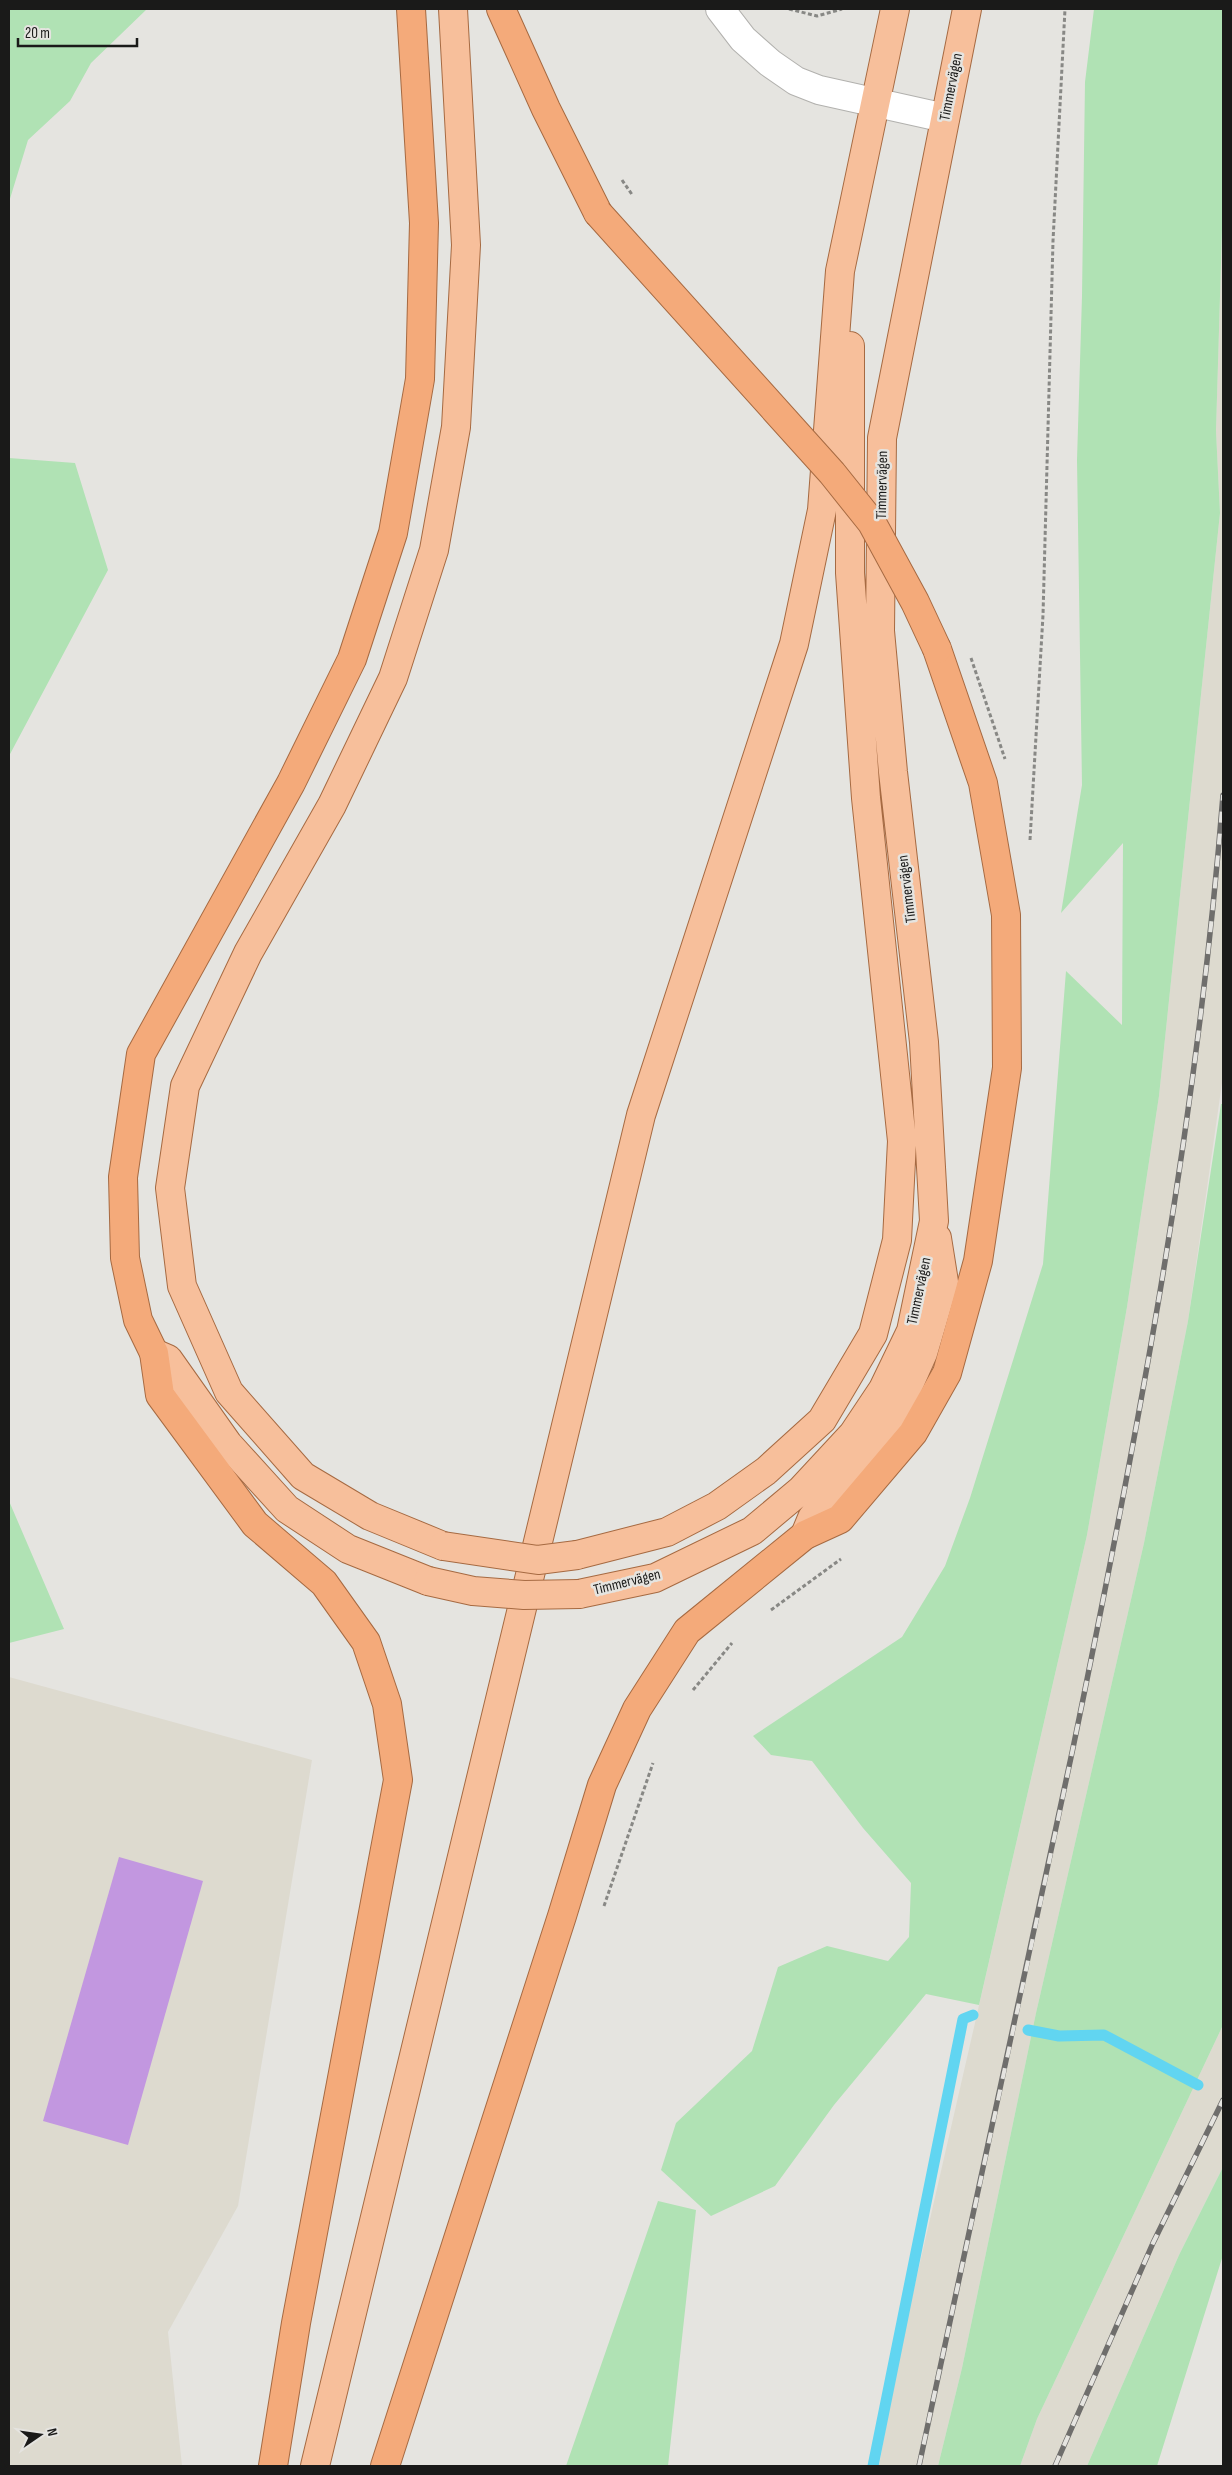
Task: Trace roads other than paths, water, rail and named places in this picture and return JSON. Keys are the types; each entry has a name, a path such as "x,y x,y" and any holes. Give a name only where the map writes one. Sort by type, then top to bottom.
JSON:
{"highway":[{"path":"273,2466 298,2313 398,1780 387,1704 366,1642 324,1583 255,1524 160,1395 154,1354 138,1320 125,1258 123,1177 141,1054 291,783 347,668 393,533 420,379 424,223 412,9"},
{"path":"385,2466 562,1916 602,1784 637,1709 686,1631 805,1535 840,1519 914,1433 947,1373 978,1261 1008,1068 1006,916 983,783 937,649 915,602 872,523 832,472 598,212 546,109 501,9"}],"main road":[{"name":"Timmervägen","path":"454,9 466,245 456,427 434,550 393,678 332,805 248,953 185,1086 170,1188 182,1286 229,1392 303,1476 370,1516 443,1546 538,1560 577,1555 667,1532 717,1506 766,1471 822,1420 873,1334 897,1240 902,1141 866,798 850,573 851,260 847,245 894,9"},
{"name":"Timmervägen","path":"154,1354 168,1359 228,1444 287,1509 348,1549 428,1581 473,1591 524,1595 579,1594 655,1578 752,1531 801,1490 853,1434 883,1389 911,1331 934,1222 924,1042 893,772 880,622 882,438 966,9"},
{"path":"315,2466 642,1116 794,644 822,510 840,271 847,245"},
{"path":"805,1535 812,1518 894,1418 924,1353 944,1282 934,1222"}],"street":[{"path":"720,9 743,39 770,63 796,81 819,90 945,118"}],"waterway":[{"path":"873,2466 963,2019 973,2015"},
{"path":"1028,2030 1059,2036 1104,2035 1198,2085"}],"railway":[{"path":"919,2466 1073,1748 1142,1393 1182,1155 1212,915 1223,795"},
{"path":"1055,2466 1153,2243 1223,2100"}]}
